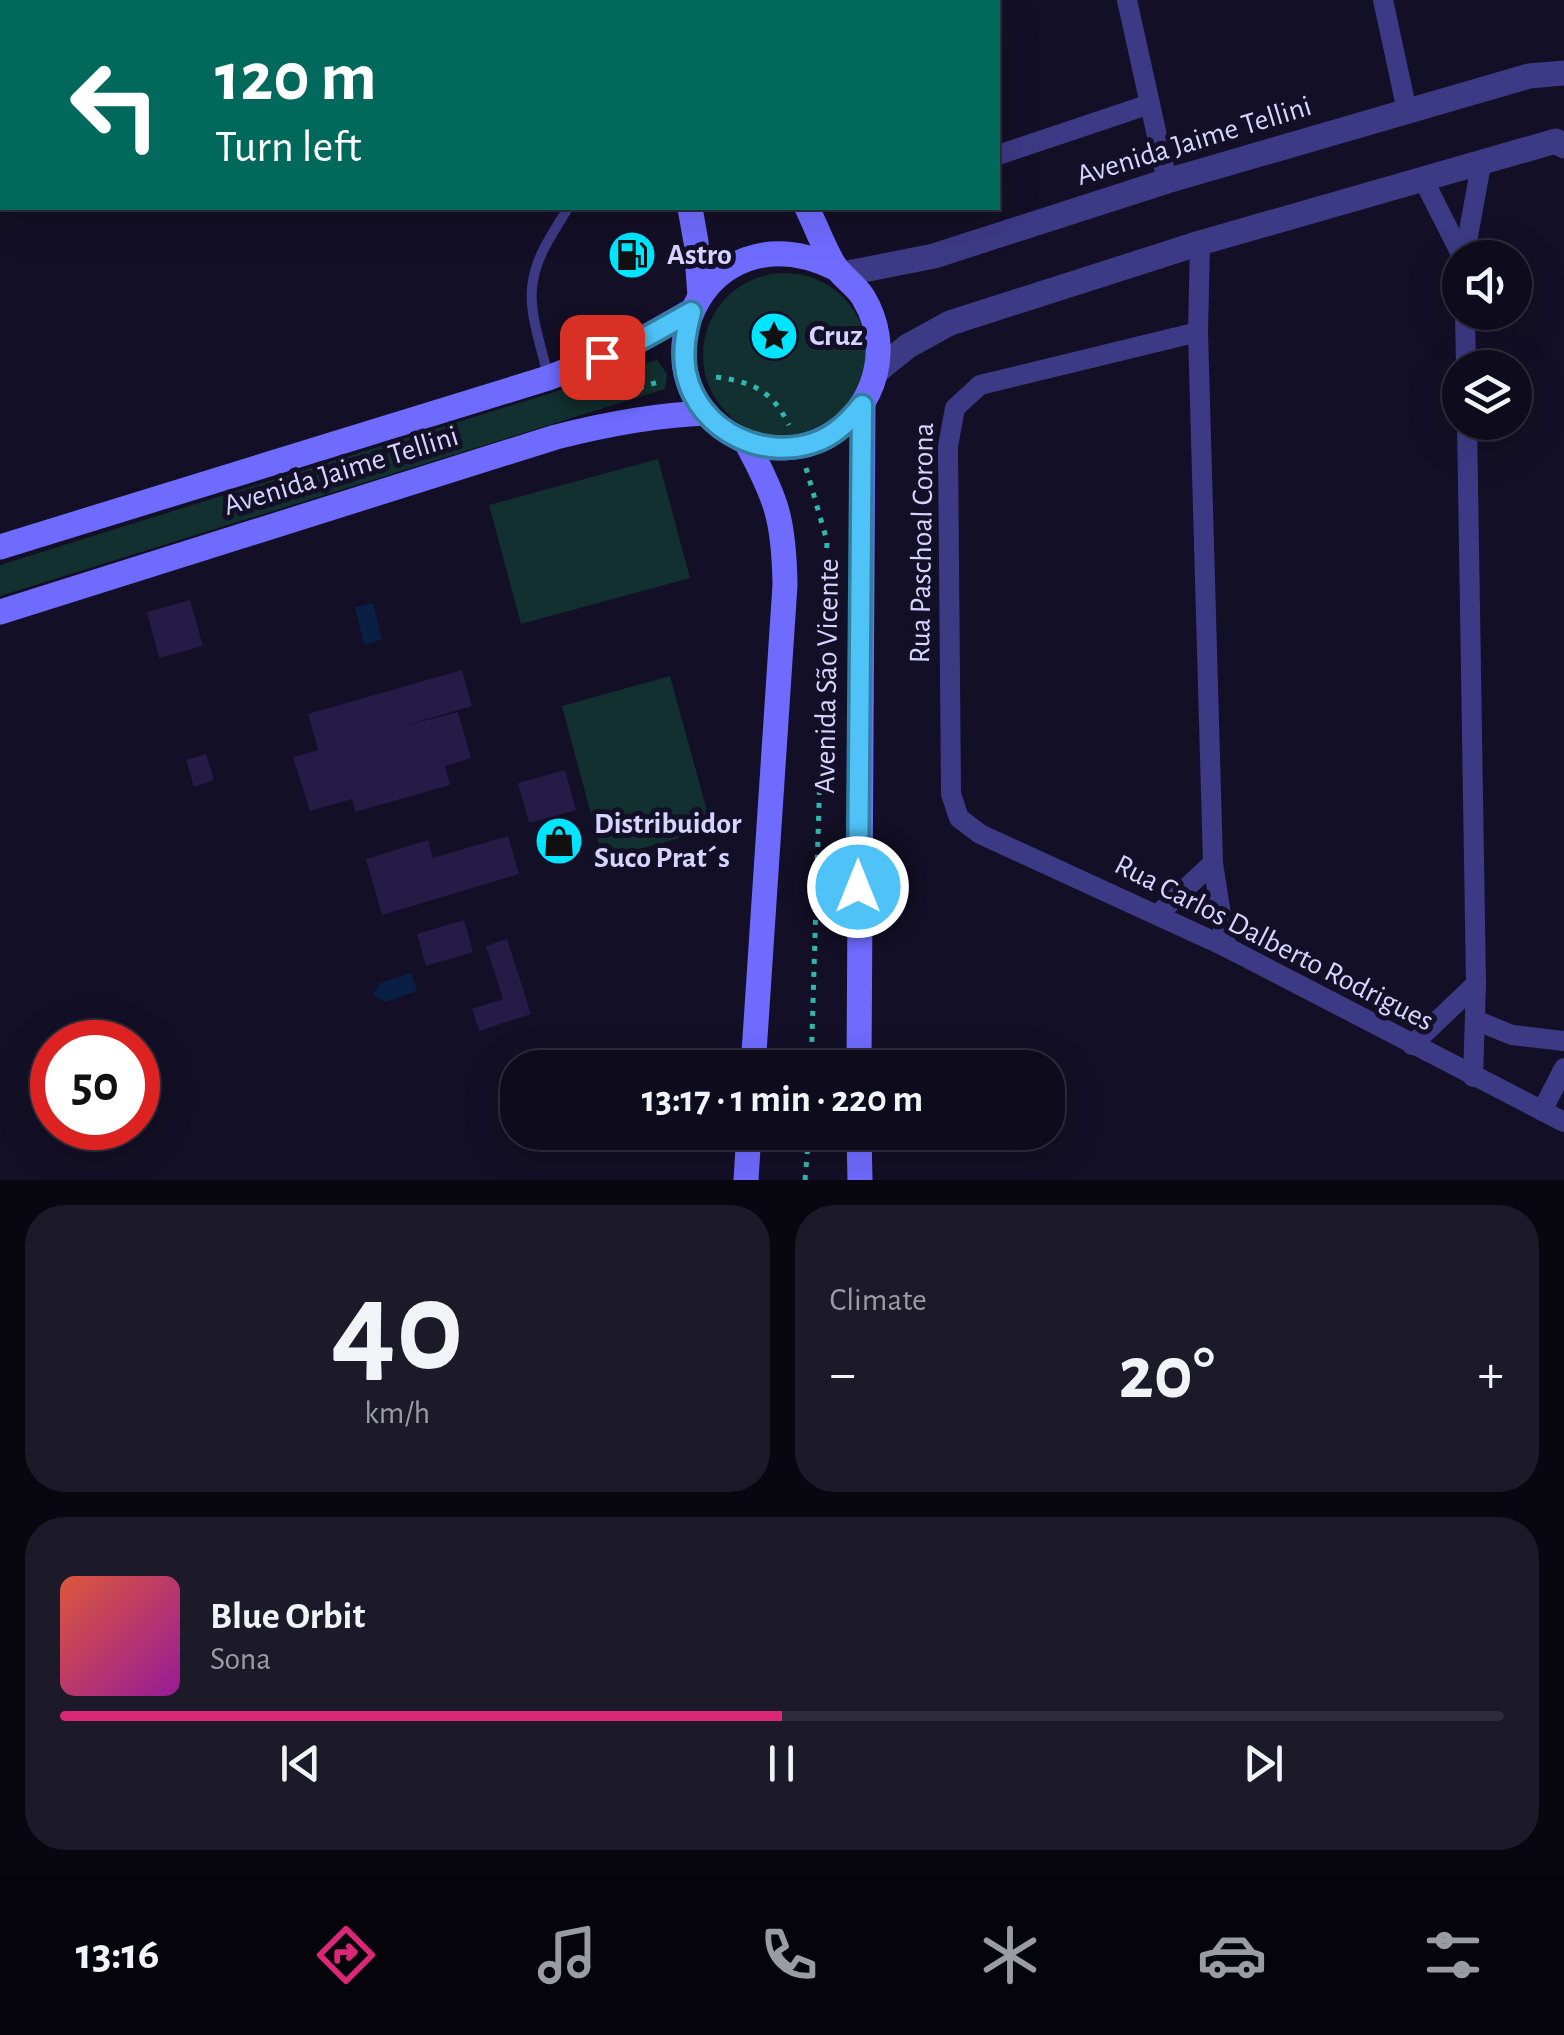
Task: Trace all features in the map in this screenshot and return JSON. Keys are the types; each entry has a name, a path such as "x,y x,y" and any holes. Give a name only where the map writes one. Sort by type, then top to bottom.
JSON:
{"main road":[{"path":"690,210 696,242 696,304 684,342 686,373 706,413 731,435 772,448 800,447 824,439 845,425 862,405 877,370 879,344 874,317 861,294 839,271 809,210"},
{"name":"Avenida Jaime Tellini","path":"0,548 548,378 628,347 696,304 716,276 738,262 762,254 787,252 812,257 839,271"},
{"name":"Avenida São Vicente","path":"859,1050 862,405"},
{"name":"Avenida Jaime Tellini","path":"0,612 556,437 610,422 706,413"},
{"name":"Avenida São Vicente","path":"746,442 778,507 785,585 754,1050"},
{"path":"746,1180 748,1150"},
{"path":"859,1150 860,1180"}],"street":[{"path":"1127,0 1167,181"},
{"path":"1383,0 1407,112"},
{"name":"Avenida Jaime Tellini","path":"839,271 934,256 1167,181 1530,76 1564,73"},
{"path":"1000,154 1150,104"},
{"path":"877,370 908,346 950,324 1200,243 1422,177 1480,164 1561,137"},
{"path":"1466,240 1480,164"},
{"path":"1422,177 1454,240"},
{"path":"1200,243 1198,332 1214,863 1226,947"},
{"name":"Rua Paschoal Corona","path":"959,818 951,794 948,523 948,446 955,408 980,385 1198,332"},
{"path":"1466,440 1476,984 1472,1076"},
{"name":"Rua Carlos Dalberto Rodrigues","path":"959,818 980,834 1226,947 1564,1122"},
{"path":"1157,916 1214,863"},
{"path":"1412,1044 1476,984"},
{"path":"1475,1020 1512,1035 1564,1040"},
{"path":"1542,1111 1564,1068"}],"lane":[{"path":"548,378 532,281 567,210"}],"path":[{"path":"686,373 748,381 780,407 800,447 827,541 812,1050"},
{"path":"805,1180 808,1150"}],"green space":[{"path":"785,273 816,279 843,297 861,324 867,355 861,386 843,413 816,431 785,437 754,431 727,413 709,386 703,355 709,324 727,297 754,279"},
{"path":"657,360 667,374 665,389 0,596 0,565"},
{"path":"658,459 690,578 521,624 489,505"},
{"path":"670,676 712,829 603,859 562,706"}],"water":[{"path":"373,603 382,640 364,644 355,607"},
{"path":"411,973 417,991 385,1002 373,995 380,983"}],"building":[{"path":"190,600 203,646 159,658 147,612"},
{"path":"462,670 472,706 400,727 458,712 471,758 445,766 450,785 355,812 352,799 310,811 293,757 318,750 308,714"},
{"path":"206,754 214,780 194,787 186,760"},
{"path":"565,770 576,810 529,823 518,783"},
{"path":"508,836 519,874 382,915 366,859 428,840 433,858"},
{"path":"464,920 473,952 426,966 417,934"},
{"path":"507,939 531,1014 479,1031 472,1009 503,999 486,946"}],"place":[{"name":"Astro","path":"632,255"},
{"name":"Cruz","path":"774,336"},
{"name":"Distribuidor Suco Prat´s","path":"559,841"}],"route":[{"path":"602,357 691,312 684,342 686,373 706,413 731,435 772,448 800,447 824,439 845,425 862,405 858,887"}]}
